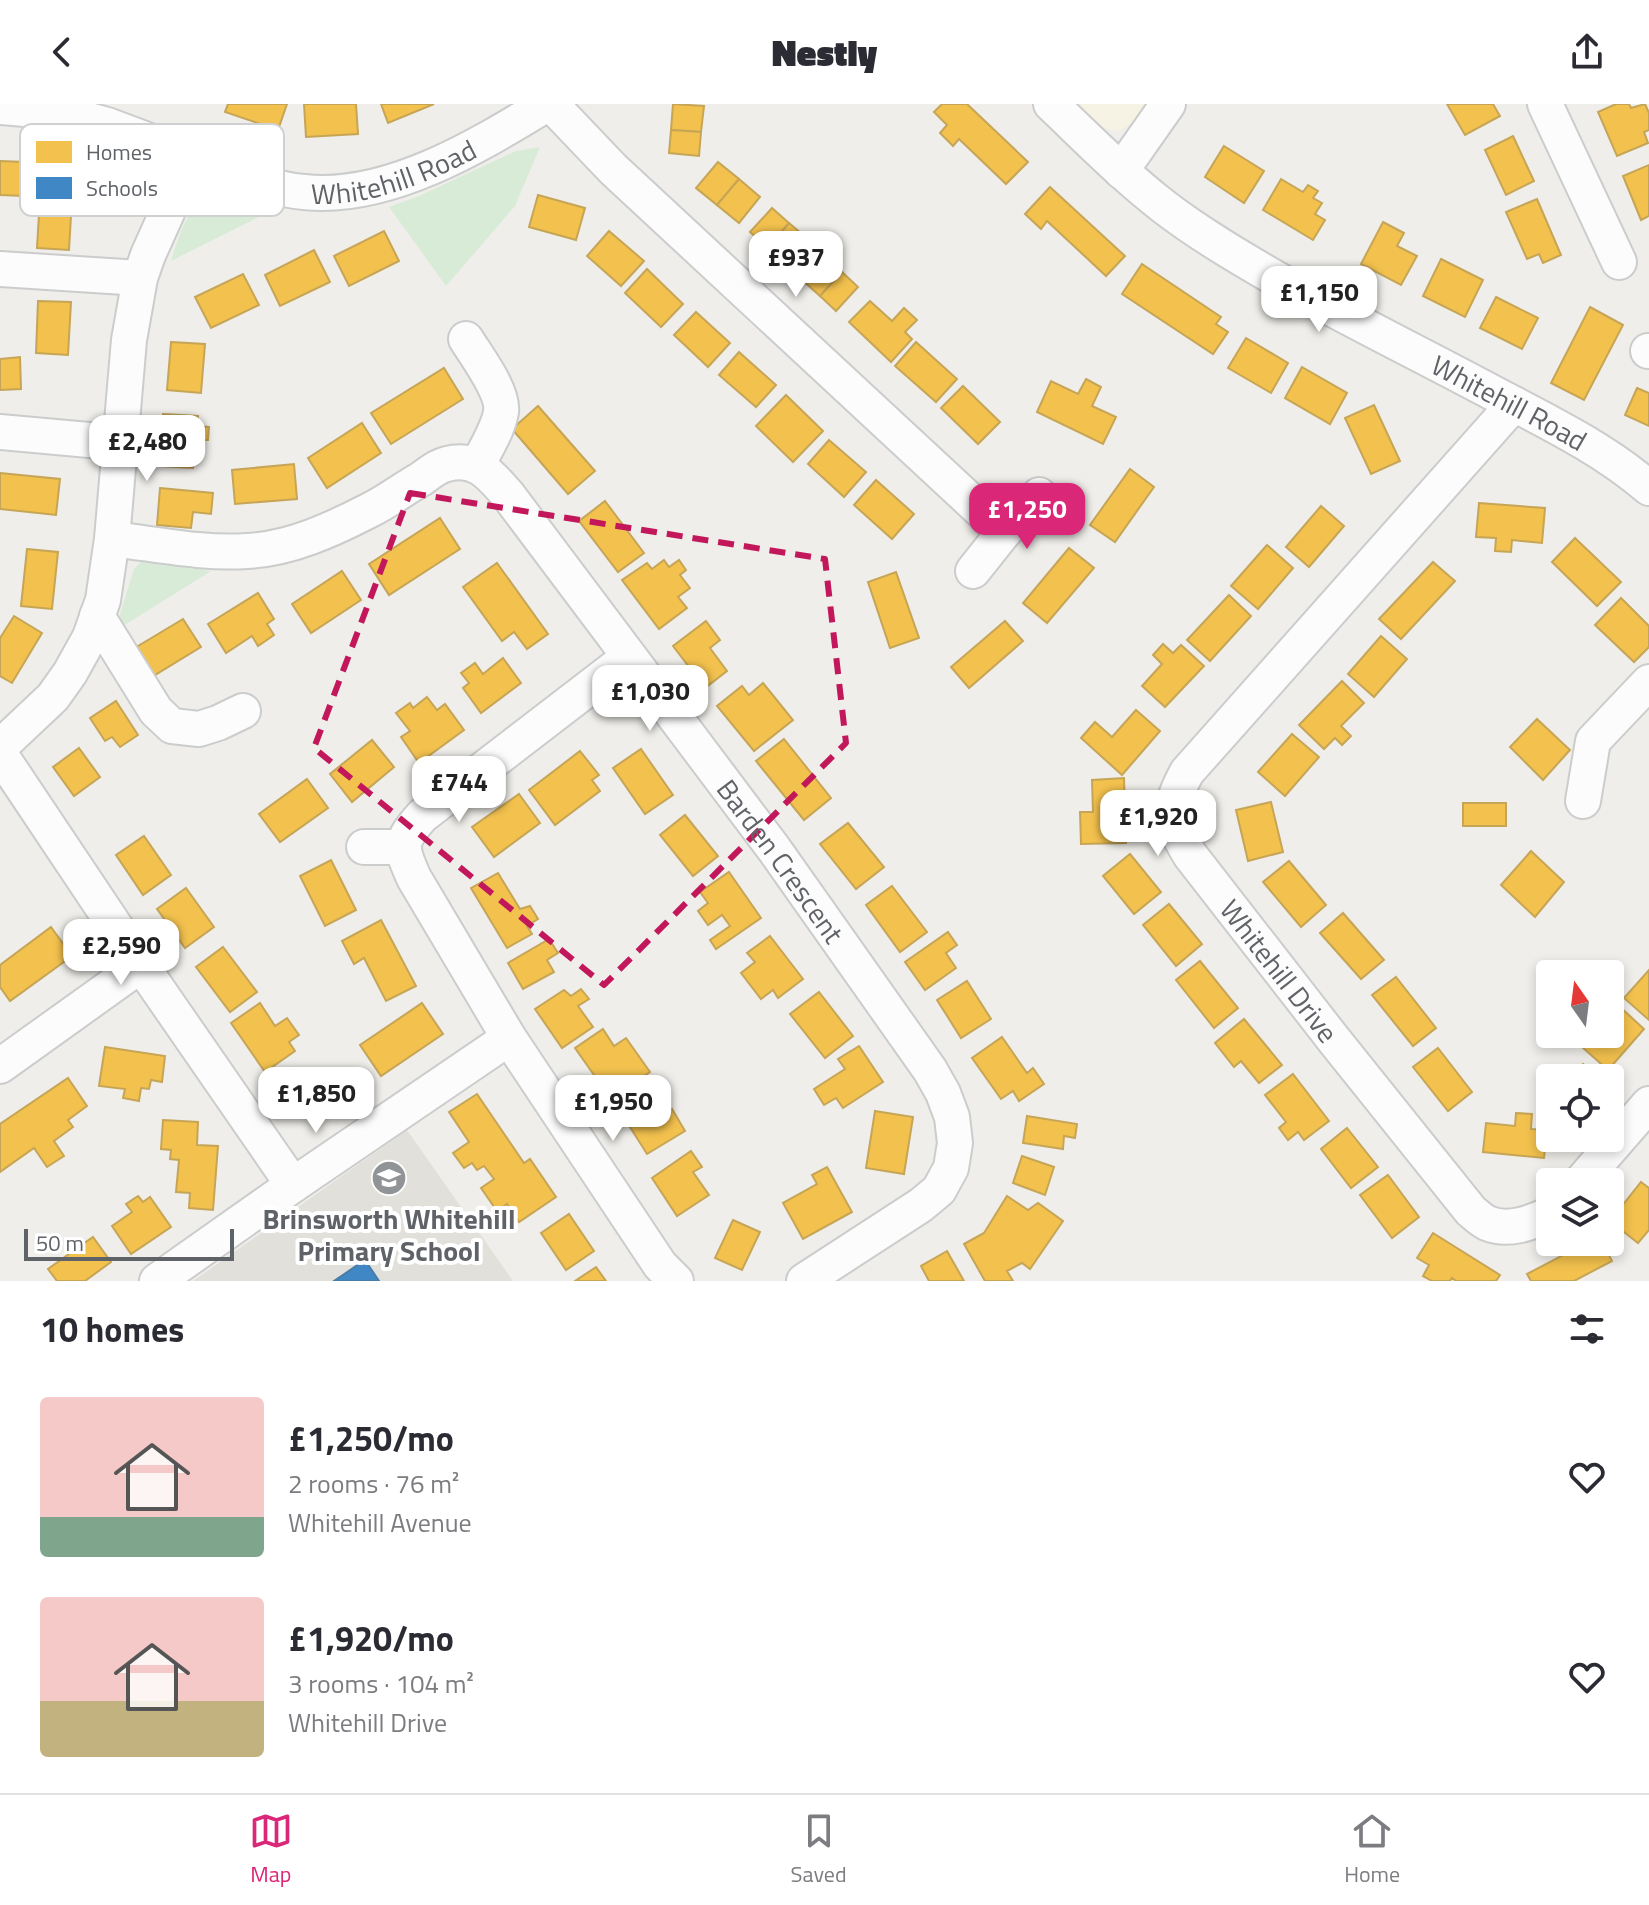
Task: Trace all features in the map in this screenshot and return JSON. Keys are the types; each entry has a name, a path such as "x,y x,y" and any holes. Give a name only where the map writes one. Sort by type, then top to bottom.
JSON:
{"street":[{"name":"Whitehill Road","path":"284,188 341,193 378,186 455,157 549,104"},
{"path":"549,104 613,169 1004,532"},
{"name":"Whitehill Road","path":"1051,104 1164,207 1223,247 1275,278 1597,450 1649,488"},
{"path":"1121,171 1168,104"},
{"path":"1545,104 1619,262"},
{"name":"Whitehill Road","path":"0,107 60,112 104,124"},
{"path":"0,747 53,697 70,673 90,637 103,600 122,443 129,340 140,278 166,216"},
{"path":"0,269 140,278"},
{"path":"112,539 205,550 247,551 285,545 329,530 373,509 447,464 478,465 501,410 499,395 466,339"},
{"name":"Whitehill Drive","path":"1514,404 1187,772 1175,793 1173,809 1175,830 1190,855 1471,1211 1487,1223 1506,1227 1536,1220"},
{"path":"0,432 122,443"},
{"name":"Barden Crescent","path":"478,465 508,495 774,849 921,1057 943,1093 952,1117 955,1143 951,1168 939,1190 908,1214 804,1281"},
{"path":"973,571 1039,495"},
{"path":"97,616 156,711 172,726 199,729 243,711"},
{"path":"629,657 422,816 408,832 403,847 414,878 509,1038 660,1265 676,1281"},
{"path":"1583,801 1593,741 1649,682"},
{"path":"0,754 293,1185"},
{"path":"364,847 403,847"},
{"path":"0,1066 141,965"},
{"path":"157,1281 509,1038"},
{"path":"1593,1168 1649,1104"}],"highlighted area":[{"path":"410,493 825,559 846,743 604,985 314,748"}],"shaded area":[{"path":"1071,104 1146,104 1134,121 1120,131 1099,127"},
{"name":"Brinsworth Whitehill Primary School","path":"407,1130 513,1281 193,1281"}],"green space":[{"path":"540,147 515,206 446,286 389,207 516,151"},
{"path":"189,216 261,216 171,261"},
{"path":"141,562 211,571 115,631 134,569"}],"building: Homes":[{"path":"228,104 287,104 280,124 260,124 225,112"},
{"path":"304,104 356,104 358,134 306,137"},
{"path":"381,104 434,104 388,123"},
{"path":"673,104 704,106 701,132 671,130"},
{"path":"942,104 967,104 1028,162 1006,184 959,139 953,146 940,133 947,125 934,112"},
{"path":"1447,104 1493,104 1500,116 1465,135"},
{"path":"1616,104 1629,104 1631,108 1645,104 1649,113 1649,130 1644,132 1648,143 1617,156 1598,112"},
{"path":"671,130 701,132 699,156 669,153"},
{"path":"1513,136 1534,181 1506,195 1485,150"},
{"path":"1224,146 1264,171 1244,203 1205,177"},
{"path":"0,161 20,162 20,196 0,195"},
{"path":"718,162 739,179 717,205 696,188"},
{"path":"1649,165 1649,216 1641,220 1623,176"},
{"path":"739,179 760,197 739,223 717,205"},
{"path":"1281,179 1303,192 1308,185 1318,191 1313,198 1322,203 1315,214 1325,220 1313,240 1263,210"},
{"path":"1050,187 1125,256 1106,276 1047,221 1041,229 1025,214"},
{"path":"538,195 585,208 576,240 529,227"},
{"path":"1537,199 1561,255 1543,263 1539,254 1527,259 1506,212"},
{"path":"772,208 789,223 768,248 750,232"},
{"path":"39,216 71,216 69,250 37,248"},
{"path":"1383,222 1404,233 1397,246 1417,256 1401,285 1361,264"},
{"path":"789,223 808,239 786,264 768,248"},
{"path":"384,231 399,261 349,286 334,256"},
{"path":"609,231 644,261 621,286 587,256"},
{"path":"314,250 330,282 280,306 265,275"},
{"path":"823,255 842,272 820,296 801,279"},
{"path":"1441,259 1483,280 1465,317 1423,296"},
{"path":"1142,264 1221,317 1216,324 1228,332 1213,354 1122,294"},
{"path":"647,269 683,304 661,327 625,293"},
{"path":"842,272 858,287 836,311 820,296"},
{"path":"243,274 259,305 211,328 195,297"},
{"path":"1496,297 1538,318 1522,349 1480,328"},
{"path":"38,301 71,302 68,355 36,353"},
{"path":"870,301 892,321 904,308 917,320 905,332 912,339 891,362 849,322"},
{"path":"1590,307 1623,325 1584,400 1551,383"},
{"path":"696,312 730,343 708,367 674,335"},
{"path":"1246,338 1288,363 1271,393 1228,368"},
{"path":"171,342 205,344 201,393 167,390"},
{"path":"916,342 957,379 936,402 895,366"},
{"path":"739,352 776,385 756,407 719,375"},
{"path":"20,357 21,389 0,390 0,359"},
{"path":"1302,367 1347,393 1330,424 1285,398"},
{"path":"444,368 463,399 391,444 371,413"},
{"path":"1086,379 1101,387 1092,406 1116,417 1103,444 1037,412 1051,381 1078,394"},
{"path":"963,386 1000,422 978,444 941,408"},
{"path":"1637,388 1649,393 1649,426 1625,415"},
{"path":"786,395 823,431 793,462 756,426"},
{"path":"1374,405 1400,461 1371,474 1345,418"},
{"path":"538,406 595,471 568,494 512,429"},
{"path":"163,414 198,416 197,426 209,427 208,440 195,440 193,468 160,466"},
{"path":"362,423 381,453 327,488 308,458"},
{"path":"829,440 866,472 844,497 808,464"},
{"path":"294,464 297,499 235,504 232,470"},
{"path":"1130,469 1154,487 1115,542 1090,525"},
{"path":"0,473 60,479 56,515 0,509"},
{"path":"876,480 914,514 892,539 854,505"},
{"path":"160,488 213,493 211,514 193,512 191,528 157,525"},
{"path":"605,501 644,553 618,572 579,521"},
{"path":"1479,503 1545,508 1542,543 1512,540 1511,552 1495,551 1496,538 1476,537"},
{"path":"1321,506 1344,526 1309,567 1286,547"},
{"path":"440,518 460,549 389,595 369,564"},
{"path":"1575,538 1621,582 1597,606 1552,562"},
{"path":"1267,545 1293,568 1258,609 1231,586"},
{"path":"1069,548 1094,568 1047,623 1023,603"},
{"path":"27,549 58,552 52,609 21,606"},
{"path":"664,560 669,567 679,560 686,570 680,575 690,588 678,597 687,608 659,629 622,580 647,563 652,569"},
{"path":"1433,562 1455,581 1401,639 1379,619"},
{"path":"497,563 548,634 527,649 514,632 502,641 463,587"},
{"path":"342,571 361,600 311,633 292,604"},
{"path":"896,572 919,638 890,648 868,582"},
{"path":"258,593 274,619 267,624 274,635 258,646 252,636 226,653 208,624"},
{"path":"1229,595 1251,616 1210,661 1187,640"},
{"path":"1621,598 1649,626 1649,647 1634,662 1595,625"},
{"path":"14,616 42,633 12,683 0,676 0,638"},
{"path":"183,619 201,647 150,678 133,649"},
{"path":"706,621 720,640 710,648 727,671 705,688 673,646"},
{"path":"1005,621 1023,641 969,688 951,667"},
{"path":"1381,636 1407,659 1374,697 1348,674"},
{"path":"1163,644 1173,653 1181,645 1204,666 1165,707 1142,686 1162,664 1153,655"},
{"path":"503,658 521,683 481,713 463,688 469,683 461,673 475,663 483,674"},
{"path":"1342,681 1364,703 1341,726 1351,736 1342,745 1335,738 1324,749 1299,725"},
{"path":"763,683 793,720 754,751 717,706 742,686 749,695"},
{"path":"427,697 437,710 445,704 464,730 419,763 401,737 410,731 396,713 410,703 413,708"},
{"path":"116,701 138,735 120,747 112,737 105,741 90,718"},
{"path":"1136,710 1160,731 1122,775 1081,738 1095,722 1112,737"},
{"path":"1537,719 1570,750 1543,780 1510,747"},
{"path":"1292,734 1319,757 1285,796 1258,772"},
{"path":"784,739 831,798 804,820 756,761"},
{"path":"372,740 394,767 352,802 330,774"},
{"path":"79,748 100,777 74,796 53,767"},
{"path":"641,749 673,795 645,814 613,768"},
{"path":"580,751 599,775 592,780 600,791 555,825 529,790"},
{"path":"1124,778 1126,843 1081,844 1080,812 1093,812 1092,780"},
{"path":"307,779 328,808 280,842 259,814"},
{"path":"519,794 540,823 494,857 472,827"},
{"path":"1271,802 1283,852 1248,861 1236,810"},
{"path":"1463,803 1506,803 1506,826 1463,826"},
{"path":"685,815 718,856 693,876 660,835"},
{"path":"848,823 884,867 856,889 820,844"},
{"path":"144,836 171,875 143,895 116,855"},
{"path":"1531,851 1564,882 1535,917 1501,885"},
{"path":"1130,854 1161,892 1134,914 1103,876"},
{"path":"331,860 356,910 325,926 300,876"},
{"path":"1289,861 1326,905 1301,927 1263,882"},
{"path":"729,872 761,918 716,949 710,940 730,926 722,915 708,925 698,911 708,903 700,892"},
{"path":"498,873 520,909 530,906 538,919 527,926 532,934 507,948 471,888"},
{"path":"892,886 927,932 900,952 866,905"},
{"path":"186,888 214,927 185,948 157,909"},
{"path":"1169,904 1202,944 1176,966 1143,925"},
{"path":"1343,913 1384,960 1361,979 1320,933"},
{"path":"381,920 416,986 386,1001 364,958 354,964 342,941"},
{"path":"51,927 72,956 10,1001 0,987 0,965"},
{"path":"948,932 957,945 946,953 956,968 925,990 905,962"},
{"path":"770,936 803,979 778,998 773,990 761,999 741,973 755,962 747,953"},
{"path":"549,939 558,953 547,960 554,972 523,989 508,963"},
{"path":"223,947 257,992 230,1012 196,967"},
{"path":"1200,961 1238,1008 1214,1028 1176,980"},
{"path":"1649,970 1649,1020 1624,998"},
{"path":"1396,977 1436,1028 1413,1046 1372,995"},
{"path":"967,981 991,1019 961,1038 937,1000"},
{"path":"581,989 589,999 578,1006 593,1027 562,1048 535,1009 564,990 571,996"},
{"path":"819,992 853,1036 825,1058 790,1014"},
{"path":"260,1003 275,1026 287,1018 299,1035 289,1042 295,1051 265,1072 231,1023"},
{"path":"422,1003 443,1034 381,1076 360,1045"},
{"path":"1624,1011 1644,1029 1613,1064 1601,1064 1583,1048 1624,1048"},
{"path":"1244,1019 1282,1065 1259,1083 1241,1061 1234,1067 1215,1043"},
{"path":"603,1029 614,1046 626,1038 650,1072 611,1099 575,1048"},
{"path":"1002,1037 1027,1073 1033,1068 1044,1084 1019,1101 1013,1091 1001,1099 972,1058"},
{"path":"859,1046 883,1082 843,1108 836,1098 824,1105 814,1089 845,1069 838,1059"},
{"path":"105,1047 165,1056 162,1082 151,1080 149,1089 141,1088 139,1101 123,1098 125,1089 99,1086"},
{"path":"1438,1048 1472,1092 1448,1111 1413,1067"},
{"path":"293,1068 343,1076 338,1111 288,1104"},
{"path":"1293,1074 1329,1121 1304,1140 1298,1132 1288,1140 1279,1128 1286,1122 1265,1095"},
{"path":"68,1078 87,1106 68,1120 73,1127 54,1141 64,1156 47,1167 34,1148 0,1172 0,1124"},
{"path":"477,1094 524,1163 530,1159 556,1197 519,1222 507,1204 497,1211 481,1188 494,1179 484,1166 477,1170 472,1163 464,1168 453,1153 469,1142 449,1112"},
{"path":"649,1100 659,1117 672,1109 685,1131 647,1154 623,1116"},
{"path":"875,1111 913,1117 904,1174 866,1168"},
{"path":"1516,1113 1532,1114 1531,1129 1536,1129 1536,1152 1545,1152 1544,1158 1483,1152 1486,1123 1515,1126"},
{"path":"1027,1116 1077,1124 1075,1138 1064,1136 1063,1149 1023,1143"},
{"path":"163,1120 198,1122 197,1145 218,1146 213,1210 189,1208 190,1193 176,1192 179,1160 170,1159 171,1150 161,1149"},
{"path":"1347,1128 1378,1167 1351,1188 1321,1149"},
{"path":"691,1151 702,1167 693,1172 709,1195 677,1216 652,1178"},
{"path":"1022,1156 1054,1167 1045,1195 1013,1183"},
{"path":"827,1167 852,1212 803,1239 783,1203 817,1184 812,1175"},
{"path":"1388,1175 1419,1217 1392,1238 1360,1195"},
{"path":"1641,1182 1649,1188 1649,1230 1638,1243 1624,1232 1624,1203"},
{"path":"138,1196 143,1202 150,1197 171,1227 131,1254 112,1226 132,1212 126,1204"},
{"path":"1007,1196 1028,1210 1038,1203 1063,1221 1030,1269 1022,1263 1007,1271 1013,1281 985,1281 964,1244 984,1233"},
{"path":"569,1214 594,1251 566,1270 541,1233"},
{"path":"733,1220 760,1232 742,1270 715,1258"},
{"path":"1433,1233 1500,1275 1496,1281 1456,1281 1452,1278 1450,1281 1432,1281 1423,1276 1429,1265 1417,1258"},
{"path":"93,1237 111,1262 85,1281 57,1281 48,1269"},
{"path":"947,1251 964,1281 929,1281 921,1266"},
{"path":"1561,1256 1609,1256 1612,1261 1574,1281 1531,1281 1527,1274"},
{"path":"596,1267 606,1281 575,1281"}],"building: Schools":[{"name":"Brinsworth Whitehill Primary School","path":"365,1260 379,1281 334,1281"}],"place":[{"name":"Brinsworth Whitehill Primary School","path":"389,1178"}]}
